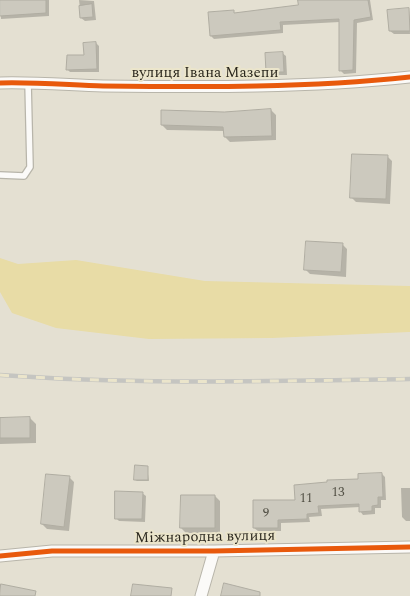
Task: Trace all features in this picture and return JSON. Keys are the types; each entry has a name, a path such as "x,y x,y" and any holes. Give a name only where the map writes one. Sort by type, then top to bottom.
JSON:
{"street":[{"name":"вулиця Івана Мазепи","path":"0,83 28,82 102,86 309,85 410,77"},
{"name":"Міжнародна вулиця","path":"0,556 52,552 214,551 410,547"},
{"path":"202,596 214,551"}],"lane":[{"path":"0,175 24,176 30,167 28,82"}],"shaded area":[{"path":"0,258 18,264 76,260 205,281 410,286 410,332 272,338 149,339 56,328 12,313 0,292"}],"building":[{"path":"0,0 46,0 46,13 0,16"},
{"path":"298,0 368,0 371,17 354,20 353,70 339,71 339,19 280,22 281,30 210,36 208,12 234,10 234,13 298,5"},
{"path":"92,4 93,17 80,18 79,6"},
{"path":"409,8 410,31 389,31 387,10"},
{"path":"96,42 97,69 66,70 67,55 84,55 83,43"},
{"path":"283,52 284,72 266,72 265,53"},
{"path":"271,109 272,136 224,137 223,127 161,125 161,110 224,112"},
{"path":"352,154 388,155 386,199 350,198"},
{"path":"306,241 343,243 341,272 304,270"},
{"path":"30,417 30,438 0,438 0,418"},
{"path":"135,465 148,466 148,480 134,480"},
{"path":"382,473 383,497 378,497 378,505 372,506 372,511 359,512 359,504 318,506 319,513 307,514 307,519 278,520 278,528 253,528 253,500 295,500 294,485 327,482 327,480 358,479 358,474"},
{"path":"46,474 70,476 64,527 41,524"},
{"path":"115,491 143,492 142,519 115,519"},
{"path":"181,495 215,495 215,528 180,528"},
{"path":"224,583 260,592 260,596 221,596"},
{"path":"1,584 36,591 35,596 0,596"},
{"path":"133,584 172,588 171,596 131,596"}],"railway":[{"path":"0,375 154,381 410,379"}],"cycle path":[{"path":"0,83 180,87 256,86 372,81 410,77"},
{"path":"0,556 52,551 214,551 410,547"}]}
